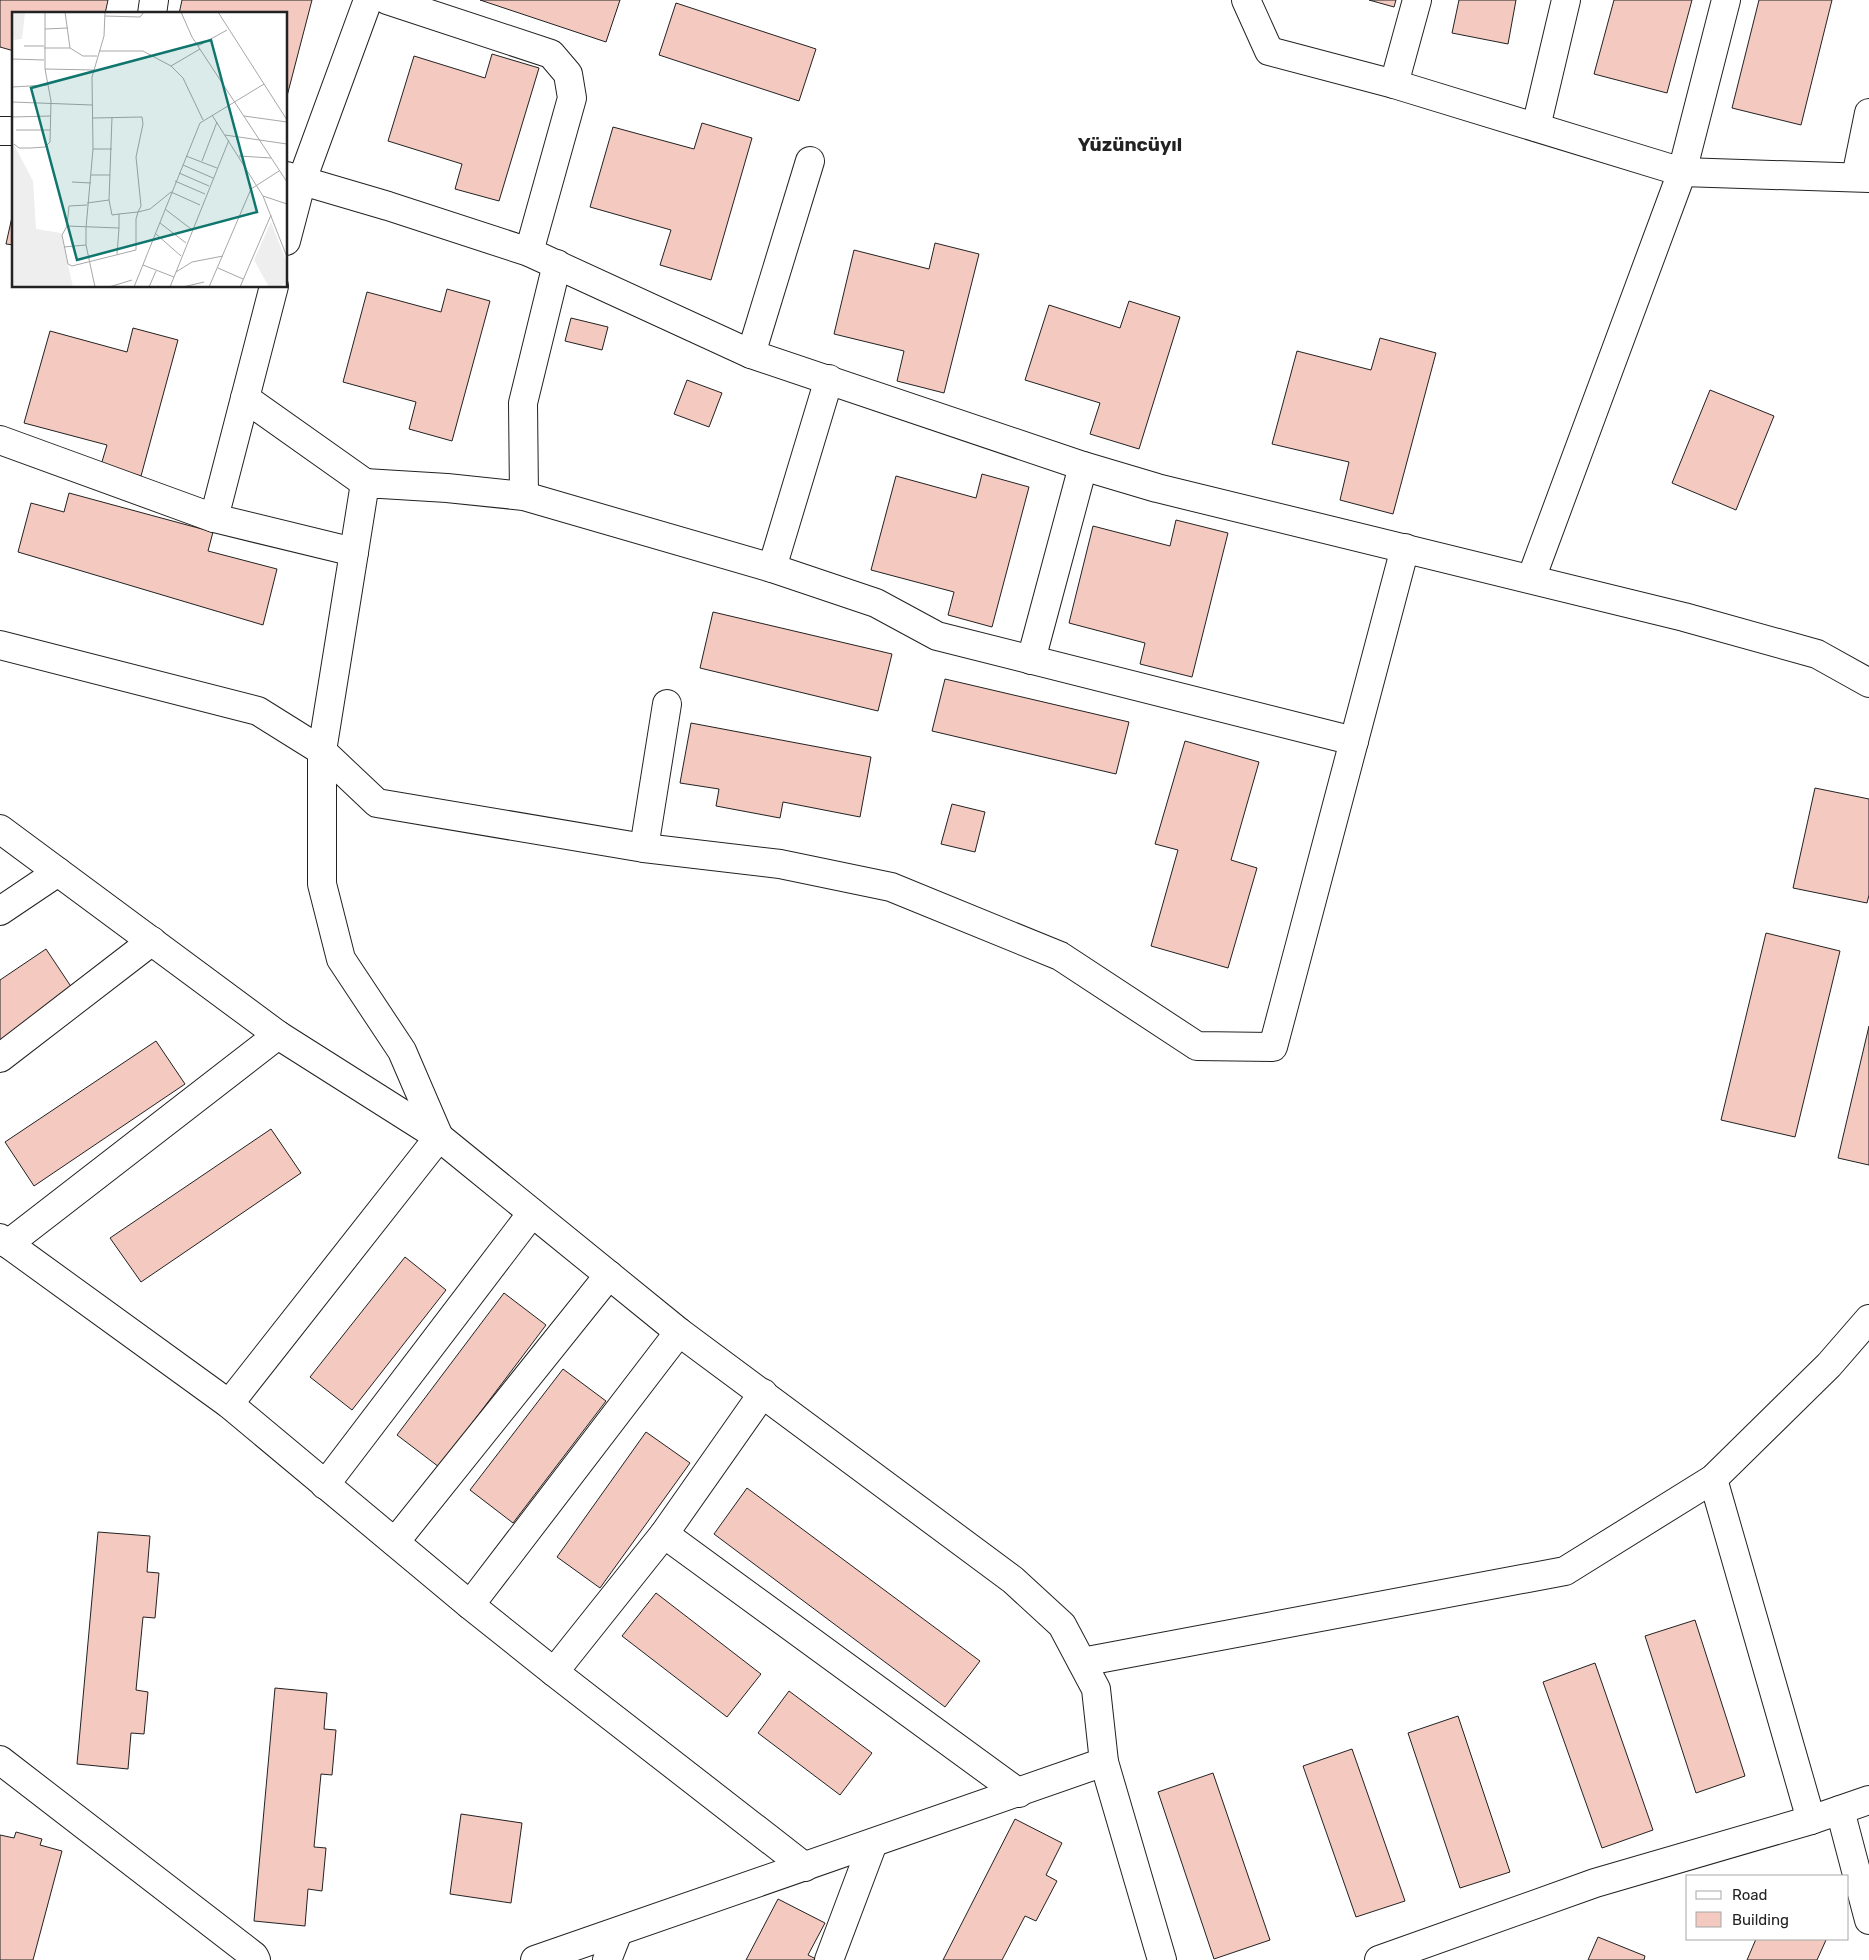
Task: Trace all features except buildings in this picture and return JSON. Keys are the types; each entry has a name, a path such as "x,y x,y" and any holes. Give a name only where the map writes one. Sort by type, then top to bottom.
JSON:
{"street":[{"path":"288,225 294,178 368,0"},
{"path":"387,0 551,54 568,74 572,98 530,252"},
{"path":"1246,0 1269,51 1394,84 1682,172 1862,177 1869,113"},
{"path":"1394,84 1417,0"},
{"path":"1536,127 1566,0"},
{"path":"1531,579 1682,172 1726,0"},
{"path":"751,354 810,162"},
{"path":"294,178 530,252 751,354 1083,466 1157,488 1684,617 1817,654 1869,683"},
{"path":"524,496 523,404 557,264"},
{"path":"214,518 273,288"},
{"path":"772,568 829,379"},
{"path":"245,398 365,483 447,488 524,496 772,568 876,603 937,636 1354,741"},
{"path":"0,440 214,518 354,552"},
{"path":"1031,660 1083,466"},
{"path":"365,483 322,751 322,884 341,959 402,1051 439,1137"},
{"path":"0,644 258,711 322,751 376,803 644,848 780,864 891,887 1060,956 1197,1046 1273,1047 1405,548"},
{"path":"644,848 667,704"},
{"path":"0,829 278,1035 439,1137 680,1332 1013,1580 1062,1625 1096,1689 1104,1762 1162,1960"},
{"path":"0,911 58,872"},
{"path":"0,1058 152,942"},
{"path":"278,1035 4,1241 229,1404 470,1605 805,1867"},
{"path":"229,1404 439,1137"},
{"path":"325,1484 532,1213"},
{"path":"395,1542 608,1275"},
{"path":"1082,1662 1564,1571 1713,1479 1829,1365 1869,1319"},
{"path":"470,1605 680,1332"},
{"path":"554,1672 664,1534 762,1393"},
{"path":"1713,1479 1810,1820"},
{"path":"664,1534 1019,1793"},
{"path":"0,1760 254,1956 256,1960"},
{"path":"535,1960 1104,1762"},
{"path":"1379,1960 1595,1883 1810,1820 1869,1800"},
{"path":"1840,1810 1869,1920"},
{"path":"828,1960 872,1843"},
{"path":"607,1960 618,1932"}],"district":[{"name":"Yüzüncüyıl","path":"1130,144"}]}
